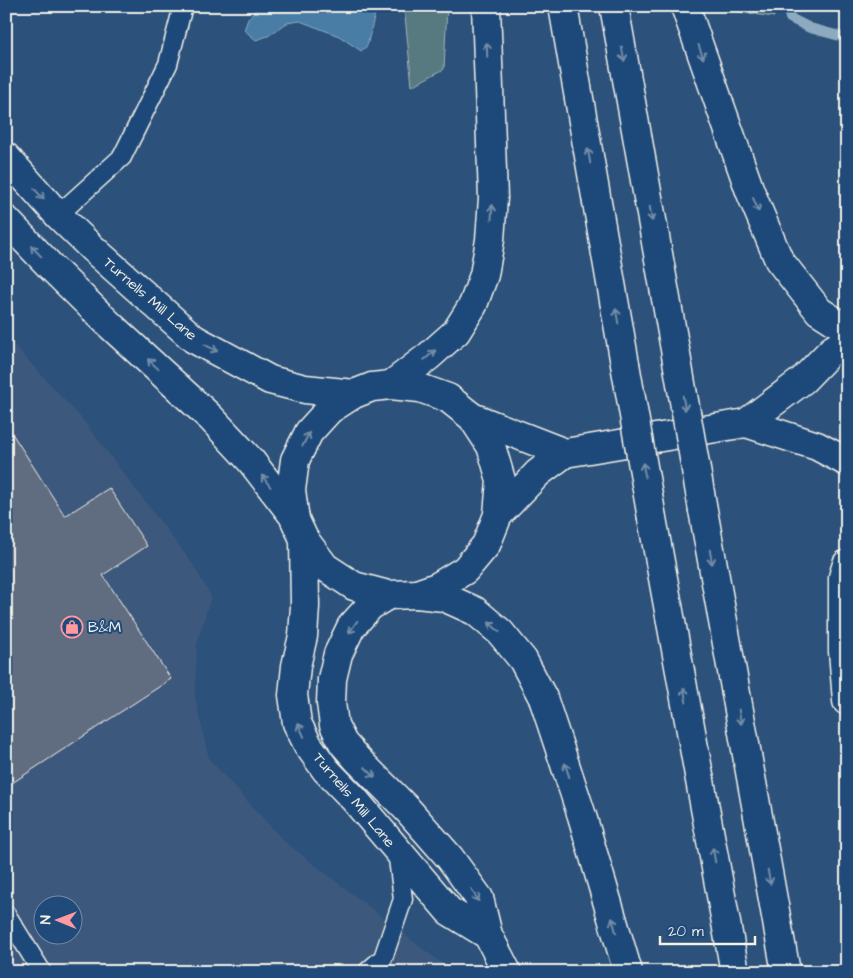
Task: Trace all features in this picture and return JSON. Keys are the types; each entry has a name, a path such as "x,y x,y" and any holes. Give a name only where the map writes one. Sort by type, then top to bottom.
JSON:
{"main road":[{"path":"391,385 429,356 456,332 472,305 484,275 490,240 493,198 486,6"},
{"path":"563,6 652,518 735,972"},
{"path":"614,6 702,510 786,972"},
{"path":"685,6 750,191 779,260 818,311 847,329"},
{"name":"Turnells Mill Lane","path":"6,157 58,215 92,248 194,339 270,380 305,390 354,394"},
{"path":"6,220 111,326 211,418 251,461 325,567 354,586 388,595 417,594 444,597 475,610 500,632 523,660 543,698 582,816 628,972"},
{"path":"746,423 802,380 832,350 847,341"},
{"path":"354,394 372,387 391,385 420,388 448,398 472,417 565,453"},
{"name":"Turnells Mill Lane","path":"354,394 328,410 309,432 296,460 291,490 300,529 304,606 303,636 296,666 294,695 297,724 308,745 326,770 354,799 449,912 488,935"},
{"path":"417,594 437,586 465,570 486,545 498,515 501,480 491,446 472,417"},
{"path":"498,515 538,473 565,453 746,423 817,446 847,462"},
{"path":"847,564 843,577 843,651 847,701"},
{"name":"Turnells Mill Lane","path":"388,595 370,606 351,627 338,654 332,679 331,703 334,725 343,743 407,809 456,866 478,898 488,935 508,972"}],"lane":[{"path":"58,215 122,157 168,64 183,6"},
{"path":"367,972 383,958 403,899 396,850"},
{"path":"6,914 42,972"}],"shaded area":[{"path":"259,6 377,6 367,46 361,51 339,36 300,21 287,23 268,36 256,40 244,30 248,19"},
{"path":"6,336 82,419 192,563 211,596 197,644 195,697 209,759 284,841 453,972 6,972"}],"green space":[{"path":"404,6 447,6 444,69 412,86"},
{"path":"718,6 771,6 774,17 719,9"}],"building":[{"name":"B&M","path":"6,424 65,516 109,488 147,546 103,575 171,679 6,787"}],"waterway":[{"path":"787,6 790,18 810,28 847,38"}],"place":[{"name":"B&M","path":"72,627"}]}
